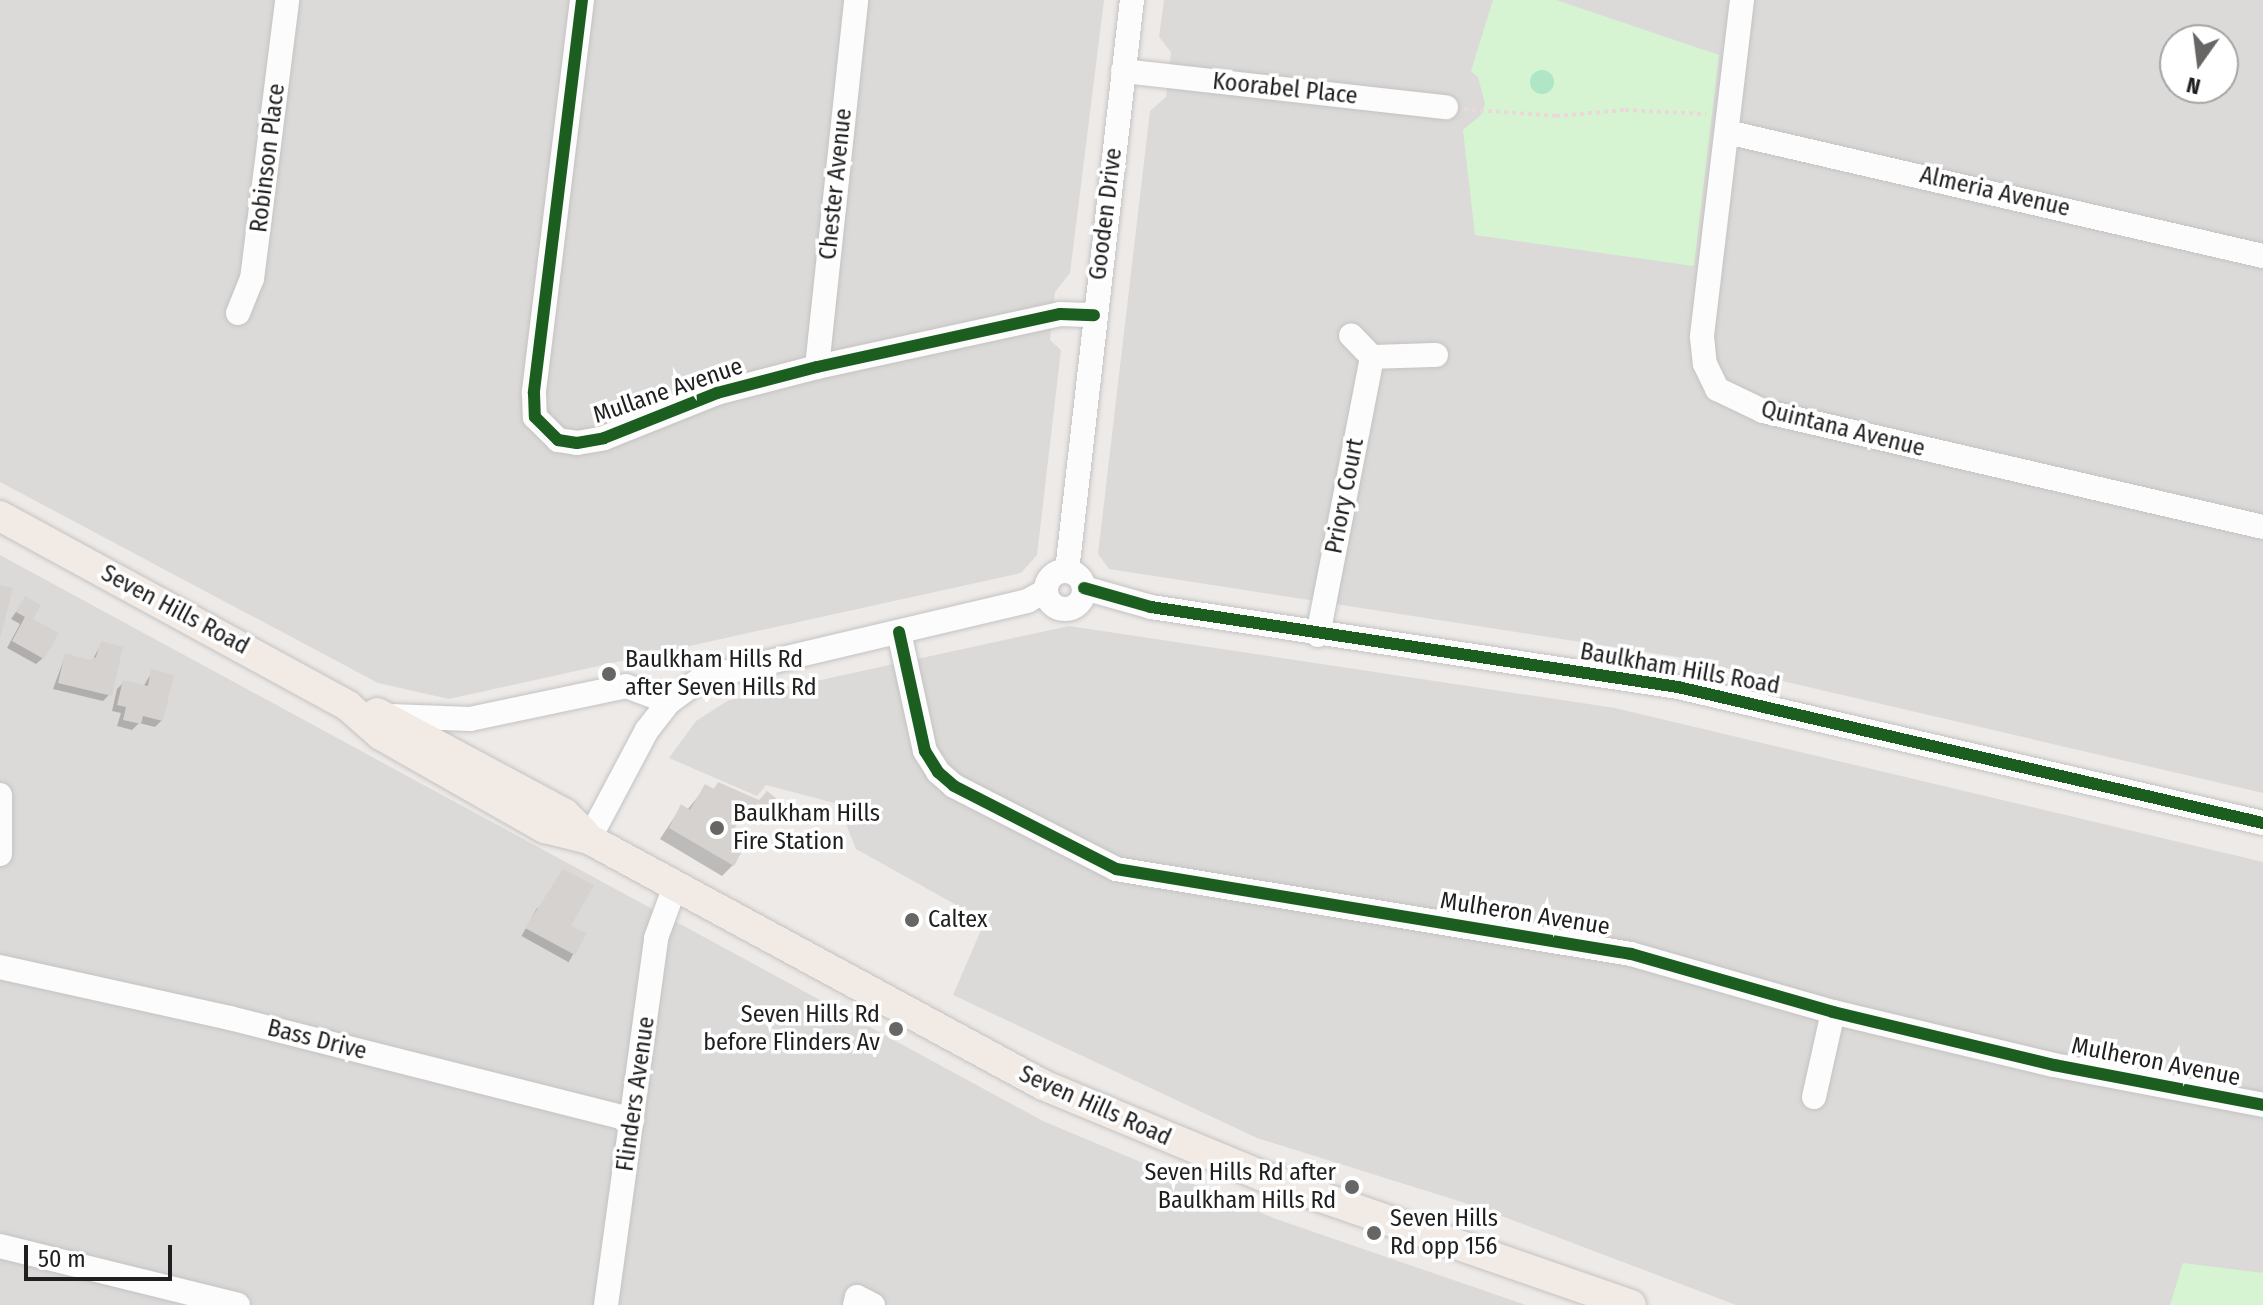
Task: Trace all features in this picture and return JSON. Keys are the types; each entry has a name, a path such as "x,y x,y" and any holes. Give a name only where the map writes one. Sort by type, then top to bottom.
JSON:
{"main road":[{"name":"Seven Hills Road","path":"0,516 348,706 381,735 545,828 589,839 1001,1064 1136,1127 1275,1181 1631,1305"},
{"name":"Seven Hills Road","path":"348,706 390,716 565,814 589,839"}],"street":[{"name":"Robinson Place","path":"238,313 252,279 287,0"},
{"name":"Mullane Avenue","path":"582,0 535,417 558,440 577,443 717,393 817,367 1060,314 1094,315"},
{"name":"Chester Avenue","path":"817,367 856,0"},
{"name":"Gooden Drive","path":"1076,579 1094,315 1132,0"},
{"name":"Quintana Avenue","path":"1742,0 1702,337 1705,364 1717,389 1763,411 2263,527"},
{"name":"Koorabel Place","path":"1123,71 1446,107"},
{"name":"Almeria Avenue","path":"1728,124 2263,256"},
{"path":"1351,335 1372,357 1436,355"},
{"name":"Priory Court","path":"1318,635 1372,357"},
{"path":"589,839 647,730 669,702 721,671 1027,601 1046,591 1054,575 1076,579 1082,599 1069,609 1055,607 1046,591"},
{"name":"Baulkham Hills Road","path":"1076,579 1151,607 1318,635 1678,687 2263,823"},
{"name":"Mulheron Avenue","path":"899,632 925,751 938,772 954,786 1116,869 1631,954 1833,1012 2054,1065 2263,1105"},
{"path":"390,716 453,715 470,719 626,686 669,702"},
{"path":"0,795 0,854"},
{"name":"Flinders Avenue","path":"606,1305 656,938 675,886"},
{"name":"Bass Drive","path":"0,967 230,1018 632,1120"},
{"path":"1814,1097 1833,1012"},
{"path":"0,1246 238,1305"},
{"path":"855,1305 857,1297 873,1305"}],"path":[{"path":"1446,107 1556,116 1664,110 1728,124"}],"shaded area":[{"path":"0,0 1104,0 1070,273 1055,292 1050,340 1061,350 1037,555 1021,573 449,699 378,683 0,482"},
{"path":"1164,0 2263,0 2263,793 1684,658 1109,569 1098,554 1150,111 1166,97 1171,52 1159,37"},
{"path":"0,555 1043,1121 1276,1219 1526,1305 0,1305"},
{"path":"1069,626 1615,708 2263,862 2263,1305 1736,1305 1478,1207 1257,1138 953,995 985,921 856,849 838,804 766,785 757,796 669,758 696,721 729,700"}],"green space":[{"path":"1493,0 1556,0 1719,55 1694,266 1475,235 1463,130 1481,115 1485,104 1478,77 1471,71"},
{"path":"1537,70 1547,70 1554,77 1554,87 1547,94 1537,94 1530,87 1530,77"},
{"path":"2183,1263 2263,1273 2263,1305 2170,1305"}],"building":[{"path":"0,585 13,588 1,636 0,636"},
{"path":"25,596 41,605 33,619 59,633 44,659 12,641 25,617 16,612"},
{"path":"101,641 123,647 112,696 58,683 65,653 89,660 96,657"},
{"path":"151,669 174,675 163,721 143,716 141,724 123,720 126,707 117,705 123,680 148,686"},
{"path":"718,782 759,800 767,791 777,799 764,815 746,806 732,834 747,842 734,866 669,828 681,804 690,810 705,784 714,789"},
{"path":"563,869 594,885 571,926 587,933 575,955 525,928"}],"cycle path":[{"path":"582,0 534,393 535,417 558,440 577,443 604,438 717,393 817,367 1060,314 1094,315"},
{"path":"1084,588 1151,607 1678,687 2263,823"},
{"path":"899,632 925,751 938,772 954,786 1116,869 1631,954 1833,1012 2054,1065 2263,1105"}],"place":[{"name":"Baulkham Hills Rd after Seven Hills Rd","path":"609,674"},
{"name":"Baulkham Hills Fire Station","path":"717,828"},
{"name":"Caltex","path":"912,920"},
{"name":"Seven Hills Rd before Flinders Av","path":"896,1029"},
{"name":"Seven Hills Rd after Baulkham Hills Rd","path":"1352,1187"},
{"name":"Seven Hills Rd opp 156","path":"1374,1233"}]}
